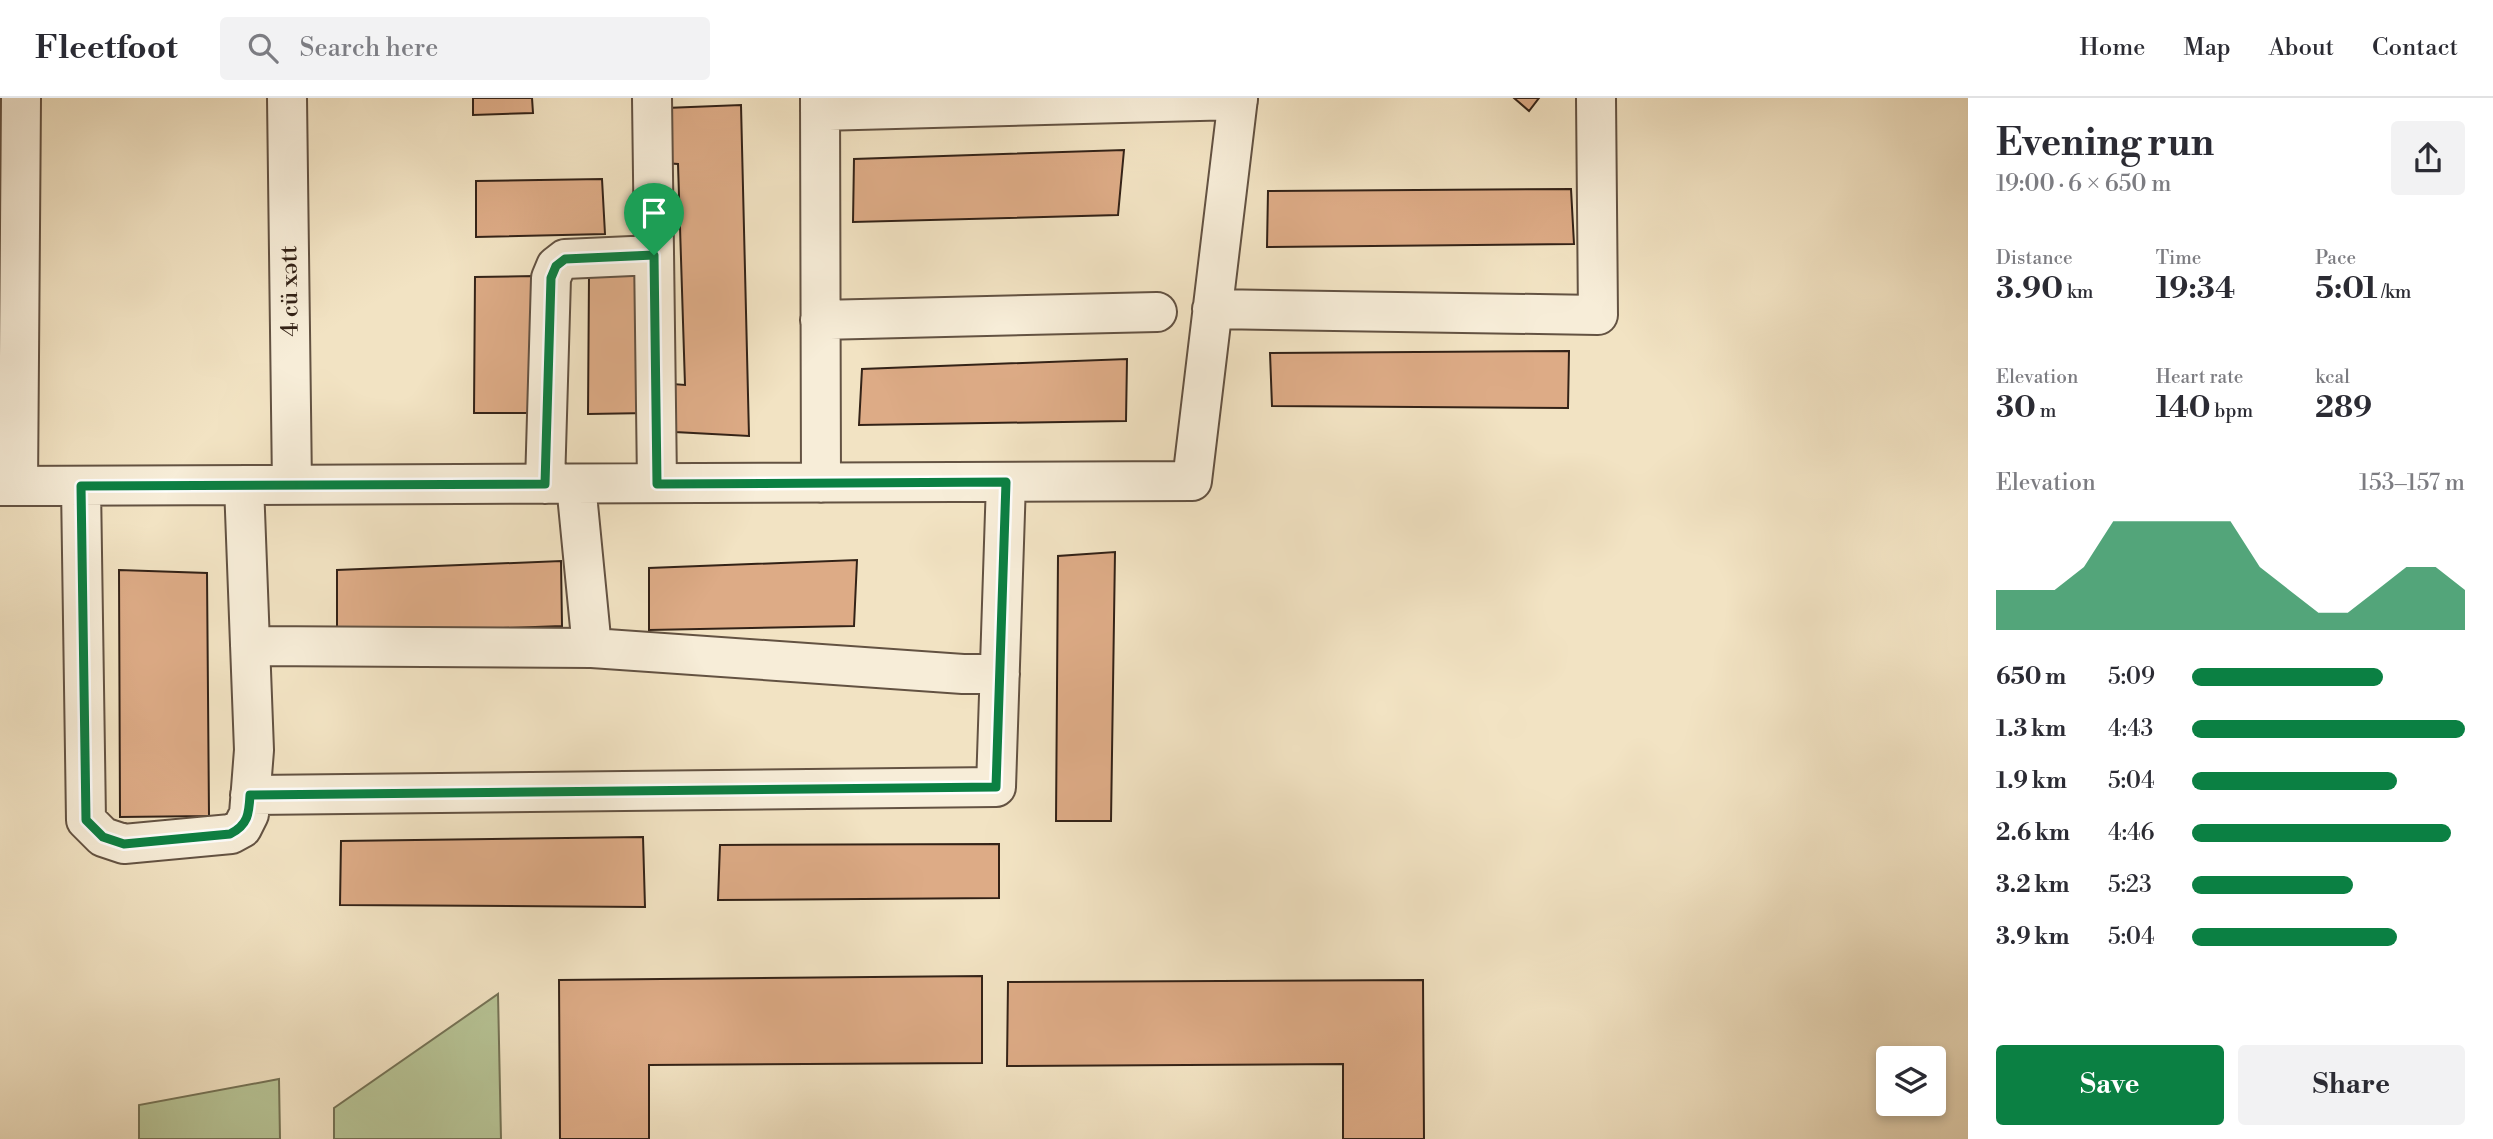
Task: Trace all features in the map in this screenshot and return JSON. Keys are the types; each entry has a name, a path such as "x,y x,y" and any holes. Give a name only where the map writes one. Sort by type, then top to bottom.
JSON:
{"street":[{"path":"21,98 9,486 657,484 1192,481 1238,99 820,104 821,483"},
{"name":"4 cü xətt","path":"287,98 292,485"},
{"path":"652,98 657,484"},
{"path":"1212,309 1598,316 1596,98"},
{"path":"592,648 560,484 551,278 556,266 565,259 654,255"},
{"path":"820,320 1157,312"},
{"path":"250,795 996,787 1006,482"},
{"path":"81,486 86,820 103,837 124,844 230,834 242,828 249,814 254,750 244,485"},
{"path":"250,646 592,648 962,674 1000,674"}],"green space":[{"path":"498,994 501,1139 334,1139 334,1108"},
{"path":"279,1079 280,1139 139,1139 139,1105"}],"building":[{"path":"473,98 532,98 533,113 473,115"},
{"path":"1514,98 1539,98 1529,111"},
{"path":"741,105 749,436 675,432 673,384 685,385 678,164 663,163 666,108"},
{"path":"1124,150 1118,215 853,222 854,159"},
{"path":"602,179 605,234 476,237 476,181"},
{"path":"1571,189 1574,244 1267,247 1268,191"},
{"path":"647,275 649,413 588,414 589,276"},
{"path":"534,276 536,413 474,413 475,277"},
{"path":"1569,351 1568,408 1272,406 1270,353"},
{"path":"1127,359 1126,421 859,425 862,369"},
{"path":"1115,552 1111,821 1056,821 1058,556"},
{"path":"857,560 854,626 649,630 649,568"},
{"path":"561,561 562,626 337,634 337,570"},
{"path":"119,570 207,573 209,816 120,817"},
{"path":"643,837 645,907 340,905 341,841"},
{"path":"999,844 999,898 718,900 720,845"},
{"path":"982,976 982,1063 649,1065 649,1139 560,1139 559,980"},
{"path":"1423,980 1424,1139 1343,1139 1343,1064 1007,1066 1008,982"}],"route":[{"path":"654,255 657,484 1006,482 996,787 250,795 249,814 242,828 230,834 124,844 103,837 86,820 81,486 545,484 551,278 556,266 565,259 654,255"}]}
